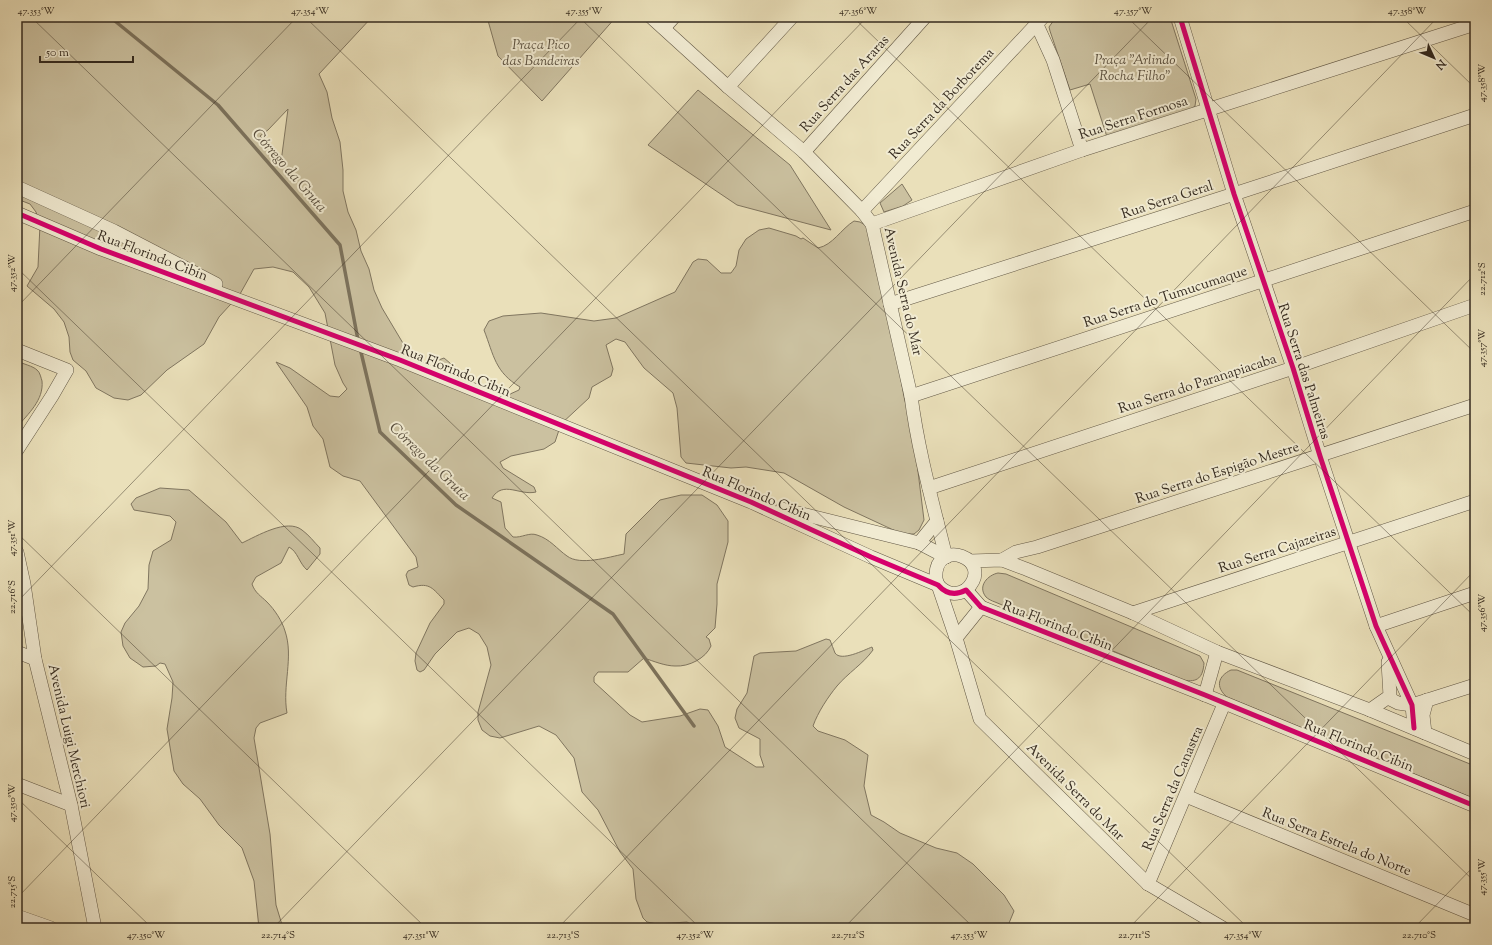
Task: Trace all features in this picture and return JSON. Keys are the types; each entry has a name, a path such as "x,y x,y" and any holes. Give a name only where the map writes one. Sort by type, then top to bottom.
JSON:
{"street":[{"name":"Avenida Serra do Mar","path":"651,17 728,87 804,152 862,211 872,224 911,396 914,421 946,557 937,566 935,572 980,719 1148,884 1223,928"},
{"path":"664,28 674,17"},
{"path":"728,87 792,17"},
{"name":"Rua Serra das Araras","path":"804,152 924,17"},
{"name":"Rua Serra das Palmeiras","path":"1184,18 1208,110 1234,194 1293,368 1320,456 1350,542 1376,626 1412,705 1420,731"},
{"path":"1040,21 1082,150"},
{"name":"Rua Serra da Borborema","path":"862,211 1040,21"},
{"name":"Rua Serra Formosa","path":"872,224 1082,150 1475,24"},
{"name":"Rua Serra Geral","path":"890,304 1475,115"},
{"name":"Rua Florindo Cibin","path":"17,187 114,231 267,311"},
{"name":"Rua Serra do Tumucumaque","path":"911,396 1475,211"},
{"name":"Rua Florindo Cibin","path":"17,213 101,249 321,332 400,360 751,502 871,557 938,585 942,590 948,593 960,592 981,607 1205,695 1475,806"},
{"name":"Rua Serra do Paranapiacaba","path":"929,488 1293,368 1475,305"},
{"path":"17,350 67,370 17,450"},
{"name":"Rua Serra do Espigão Mestre","path":"1002,560 1016,552 1037,547 1475,405"},
{"name":"Rua Serra Cajazeiras","path":"1134,612 1475,501"},
{"name":"Rua Florindo Cibin","path":"751,502 919,543 946,557"},
{"path":"919,543 937,521"},
{"path":"1026,569 1037,547"},
{"name":"Avenida Luigi Merchiori","path":"17,552 24,584 35,659 70,805 95,928"},
{"path":"946,557 959,555 970,561 974,567 974,580 971,586 960,592"},
{"path":"970,561 1002,560 1026,569 1134,612 1217,652 1370,710 1475,754"},
{"name":"Avenida Serra do Mar","path":"956,638 960,592"},
{"path":"1376,626 1475,593"},
{"path":"1163,627 1158,614 1164,602"},
{"path":"956,638 981,607"},
{"path":"17,652 35,659"},
{"path":"1205,695 1217,652"},
{"name":"Rua Serra das Palmeiras","path":"1388,654 1390,696 1388,698"},
{"path":"1370,710 1388,698 1398,703 1412,705 1475,685"},
{"path":"1420,731 1427,700"},
{"name":"Rua Serra da Canastra","path":"1148,884 1224,704"},
{"path":"17,784 70,805"},
{"name":"Rua Serra Estrela do Norte","path":"1186,796 1475,915"},
{"path":"17,916 51,928"}],"green space":[{"path":"17,17 372,17 319,74 327,92 332,118 340,142 343,170 343,191 348,212 356,230 361,251 369,269 374,290 382,308 413,360 432,373 436,361 444,358 457,369 465,383 488,396 508,395 519,390 520,387 505,375 496,363 484,330 489,321 503,316 541,313 594,321 616,318 675,292 693,262 698,259 707,260 721,273 731,273 736,266 739,250 746,239 759,230 769,228 796,236 801,239 803,238 818,248 828,244 854,221 860,222 867,226 896,350 904,397 913,431 924,520 919,530 914,534 902,534 844,507 784,473 746,467 731,468 686,463 681,457 677,408 673,393 644,368 625,342 616,339 606,345 613,369 611,376 592,387 589,398 561,424 555,442 544,449 511,456 500,462 503,468 534,487 536,492 530,493 507,489 496,493 492,498 501,502 505,528 513,537 534,534 550,542 567,556 573,559 587,561 624,554 626,534 660,500 681,495 702,495 717,505 728,521 728,542 717,584 715,628 706,637 709,639 711,646 709,650 696,661 680,666 667,665 644,658 628,672 598,672 594,677 594,682 630,715 642,722 680,716 700,709 708,710 718,726 725,747 756,767 764,767 760,755 760,739 739,728 735,718 737,709 747,693 754,656 760,653 796,651 826,639 830,640 835,653 842,656 847,656 872,647 873,650 869,655 841,681 834,690 820,710 813,726 818,731 845,740 868,755 864,786 871,815 900,833 936,848 957,853 973,864 1004,895 1014,911 1007,928 697,928 687,922 657,924 647,922 643,918 636,899 633,869 620,852 598,810 582,792 574,758 556,735 539,726 500,738 490,736 482,730 478,720 478,712 491,665 487,647 479,634 469,628 457,632 435,654 424,670 420,672 417,670 415,661 416,653 430,623 444,604 444,600 434,590 427,586 423,585 413,587 409,585 406,575 408,571 418,567 416,557 360,481 343,476 330,467 323,439 313,426 307,407 276,362 290,368 330,396 339,397 347,389 335,365 325,313 309,287 293,272 273,267 254,269 240,294 219,317 204,344 167,370 141,395 128,400 114,398 96,388 86,371 73,360 70,352 69,337 64,322 54,309 27,286 38,267 40,225 36,212 30,204 17,199","holes":["288,109 281,162 260,136 268,130"]},
{"name":"Praça Pico das Bandeiras","path":"487,17 616,17 542,101 498,56"},
{"name":"Praça \"Arlindo Rocha Filho\"","path":"1056,17 1170,17 1196,99 1195,106 1191,109 1107,137 1090,84 1070,90 1049,27"},
{"path":"698,90 790,165 831,230 737,205 648,145"},
{"path":"902,184 912,200 903,206 884,212 880,203"},
{"path":"17,361 30,366 39,372 42,381 42,388 38,400 17,427"},
{"path":"160,488 189,490 226,522 242,543 272,529 288,526 296,527 302,530 320,548 320,554 307,570 289,547 281,563 256,577 252,584 256,592 270,605 280,620 285,631 288,651 286,692 287,713 260,723 256,728 254,738 270,834 276,905 283,928 259,928 254,881 242,848 219,825 200,799 183,784 174,771 167,729 173,682 165,664 160,663 156,666 143,667 130,658 123,646 121,632 125,623 139,606 148,589 149,565 153,551 171,540 176,522 170,516 134,510 131,504 136,498"},
{"path":"998,573 1006,574 1200,656 1204,663 1201,675 1196,680 1183,680 991,601 984,593 983,585 987,579"},
{"path":"1231,670 1237,670 1475,766 1475,799 1227,697 1221,689 1220,682 1223,675"}],"waterway":[{"name":"Córrego da Gruta","path":"110,17 218,105 340,245 358,340"},
{"name":"Córrego da Gruta","path":"360,348 380,432 456,505 613,614 694,726"}],"cycle path":[{"path":"1180,17 1234,194 1293,368 1320,456 1376,626 1412,705 1414,728"},
{"path":"17,213 101,249 400,360 751,502 871,557 938,585 947,592 958,593 966,590 981,607 1205,695 1475,806"}]}
